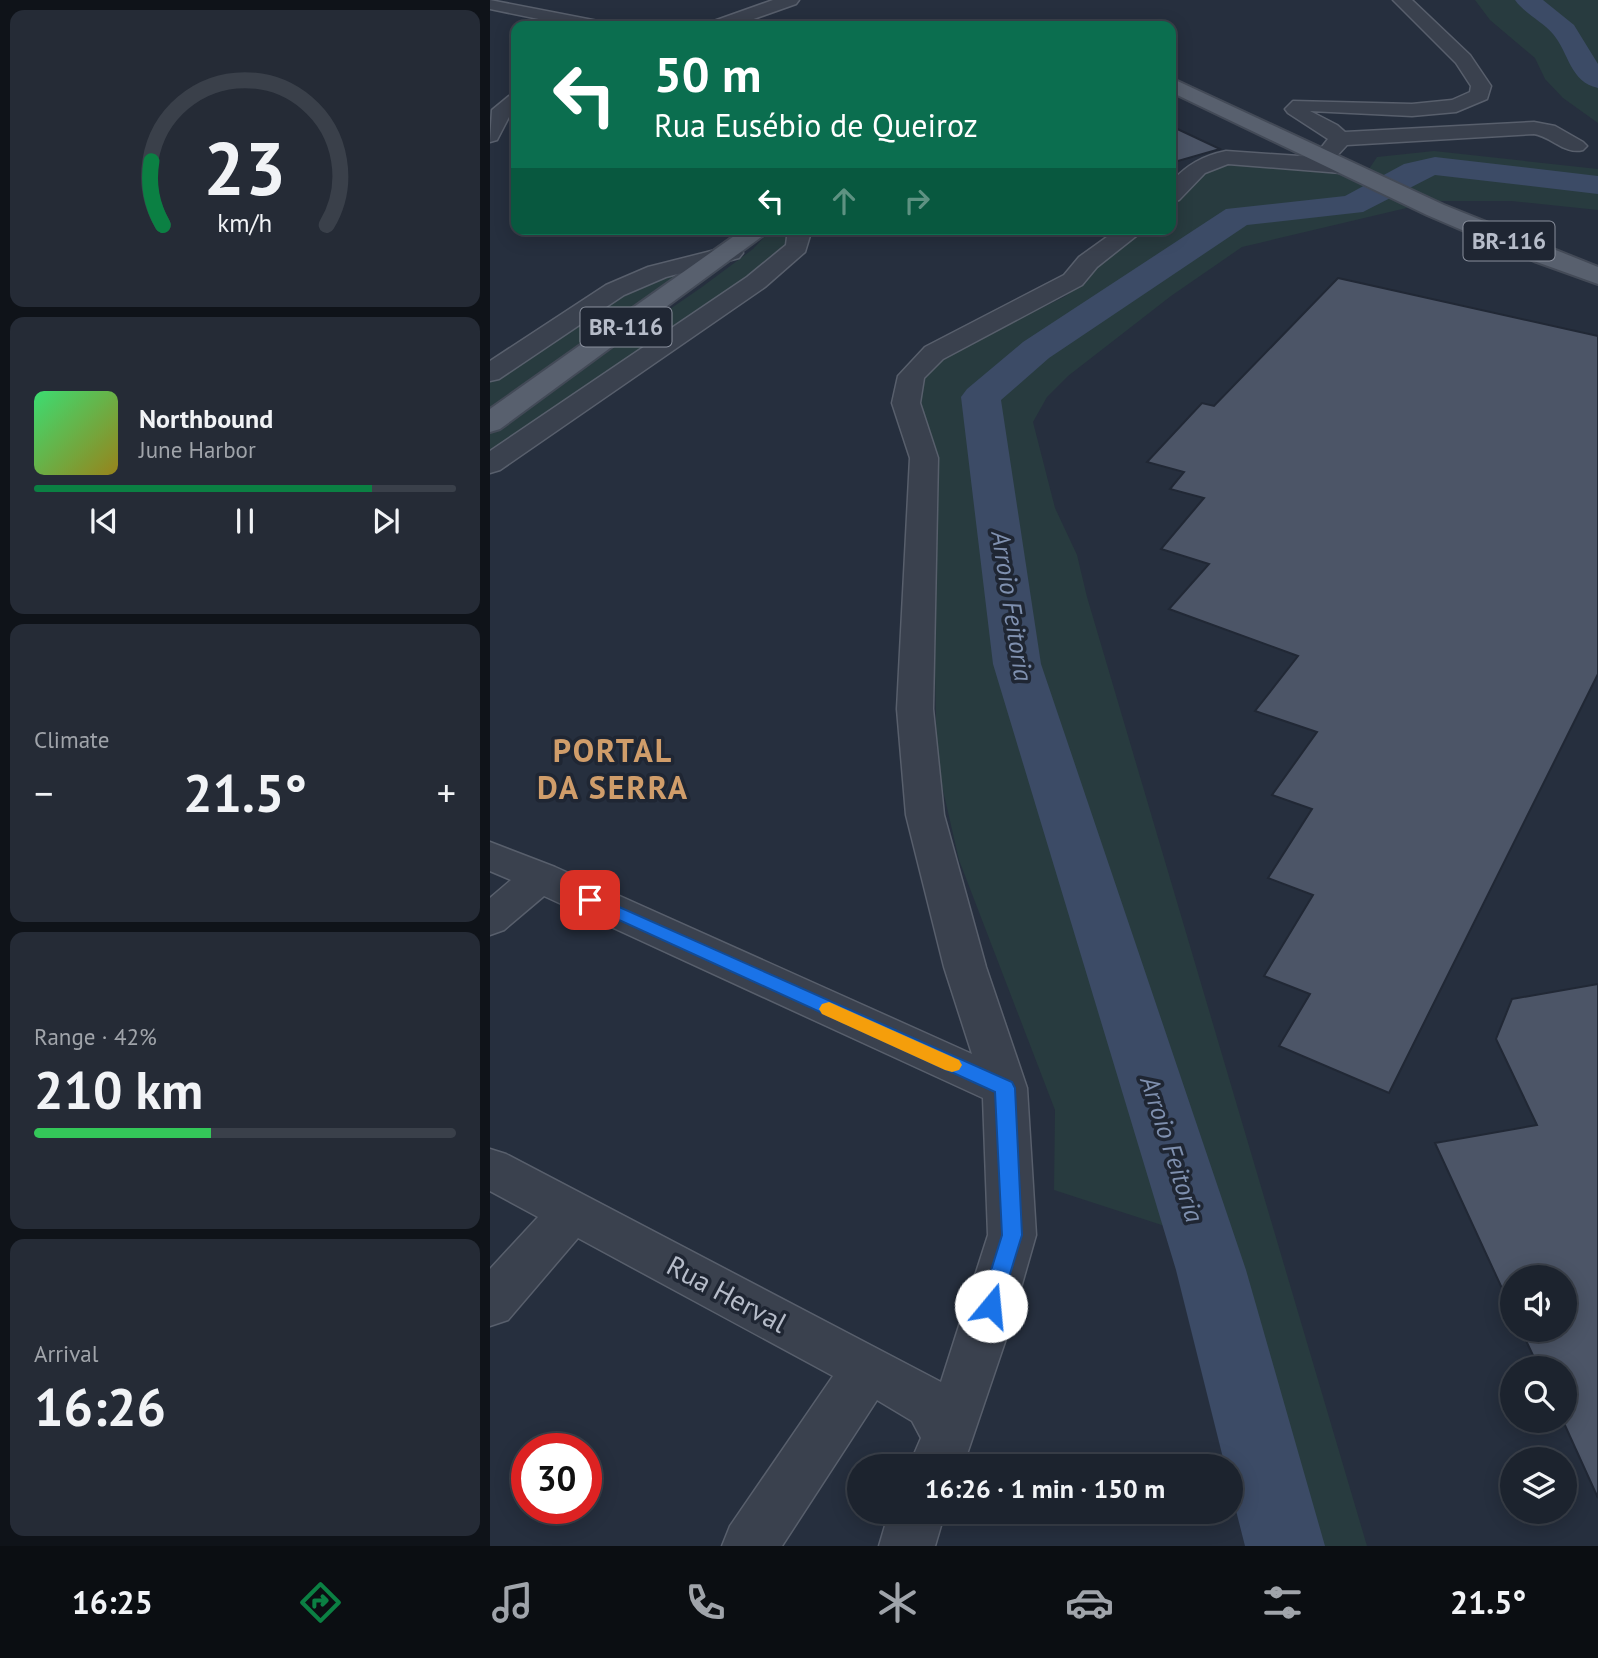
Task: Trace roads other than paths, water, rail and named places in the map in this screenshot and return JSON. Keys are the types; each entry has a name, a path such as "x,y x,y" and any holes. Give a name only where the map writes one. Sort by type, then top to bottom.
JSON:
{"main road":[{"name":"BR-116","path":"1176,86 1422,203 1544,256 1598,276"},
{"name":"BR-116","path":"490,423 753,235"}],"street":[{"path":"732,21 790,0"},
{"path":"1176,190 1197,168 1210,161 1226,158 1337,164 1336,147 1339,139 1335,131 1306,119 1294,108 1300,105 1326,104 1412,110 1455,106 1480,95 1481,86 1463,59 1402,0"},
{"path":"732,2 766,9"},
{"path":"502,4 576,21"},
{"path":"490,136 503,108"},
{"path":"1339,139 1534,128 1548,130 1576,146"},
{"path":"490,464 756,282 797,247 799,235"},
{"path":"942,1452 1012,1235 1005,1088 965,967 925,815 915,709 924,458 905,403 911,376 933,353 1073,281 1088,262 1125,235"},
{"path":"490,373 615,290 657,272 731,253"},
{"path":"490,855 1005,1088"},
{"path":"490,920 541,877"},
{"name":"Rua Herval","path":"490,1168 931,1404 942,1452"},
{"path":"490,1304 572,1212"},
{"path":"750,1546 868,1368"},
{"path":"906,1546 912,1524"}],"waterway":[{"name":"Arroio Feitoria","path":"1528,0 1565,31 1583,65 1598,80"},
{"name":"Arroio Feitoria","path":"1285,1546 1211,1270 1017,664 981,397 1036,350 1238,216 1352,205 1415,171 1435,166 1598,185"}],"district":[{"name":"PORTAL DA SERRA","path":"613,770"}]}
